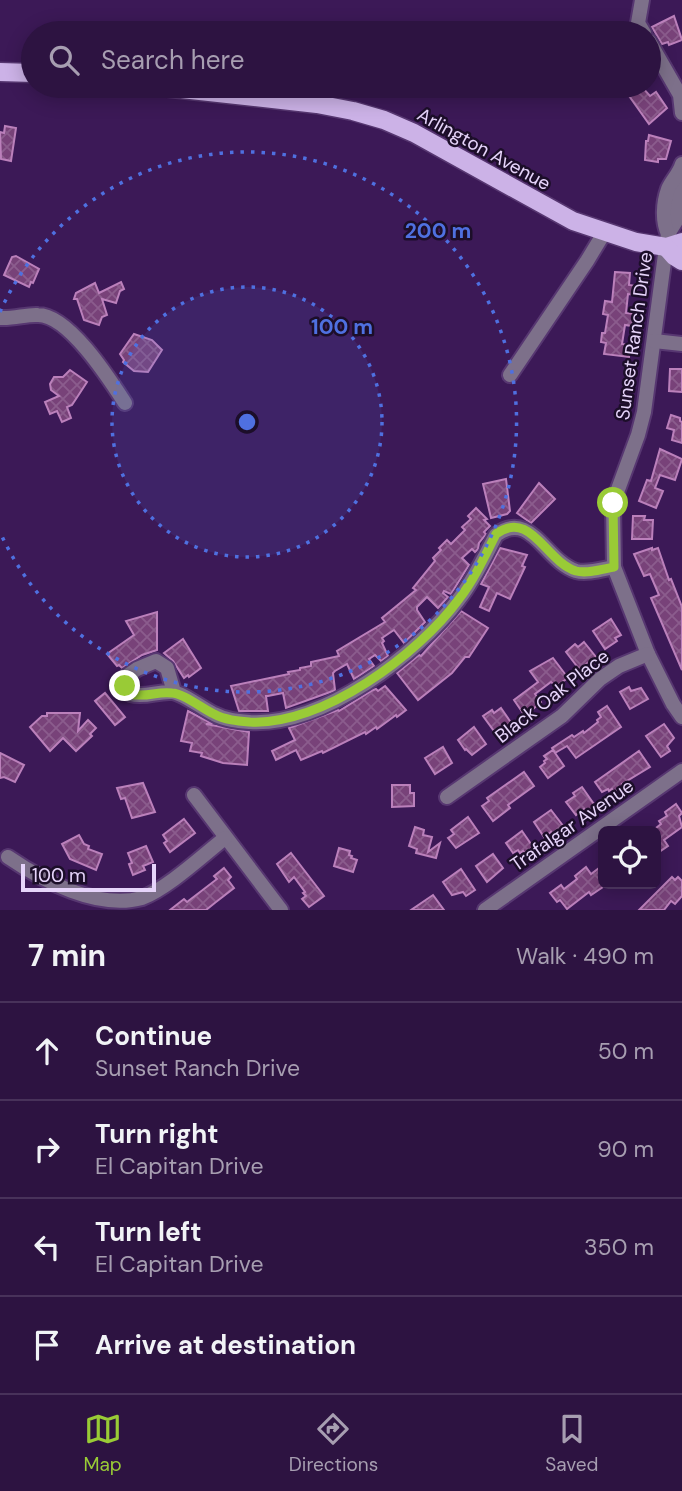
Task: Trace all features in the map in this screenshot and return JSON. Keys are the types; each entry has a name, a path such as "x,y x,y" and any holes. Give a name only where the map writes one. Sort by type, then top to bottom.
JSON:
{"main road":[{"path":"0,72 21,73"},
{"name":"Arlington Avenue","path":"263,98 317,104 384,120 558,214 604,233 672,241 674,256 682,261"}],"street":[{"path":"638,21 642,0"},
{"path":"661,62 680,95 682,113"},
{"name":"Sunset Ranch Drive","path":"680,170 667,193 663,222 672,241 647,393 638,435 613,503 614,567 648,654 682,717"},
{"path":"510,375 604,233"},
{"path":"0,318 18,319 40,314 67,330 88,349 125,403"},
{"path":"654,341 682,344"},
{"path":"173,692 216,716 234,721 254,722 300,715 353,690 391,667 424,639 460,599 496,534 505,528 524,528 558,560 577,571 614,567"},
{"name":"Black Oak Place","path":"447,797 562,716 600,679 620,666 648,654"},
{"name":"Trafalgar Avenue","path":"485,910 682,771"},
{"path":"194,794 281,910"},
{"path":"8,857 63,890 117,902 141,898 225,838"}],"building":[{"path":"674,16 682,40 669,45 668,42 662,44 661,22"},
{"path":"631,98 660,98 667,108 649,124"},
{"path":"5,126 16,128 11,161 1,159 0,132 4,133"},
{"path":"649,135 671,141 666,159 658,159 658,162 645,160"},
{"path":"16,256 39,269 29,287 4,275 12,257"},
{"path":"615,272 630,273 629,285 637,286 636,295 628,294 626,313 634,314 632,326 625,325 622,344 630,345 629,357 604,354 606,343 601,342 608,315 603,314 605,301 612,302"},
{"path":"121,282 124,289 120,291 116,303 102,299 107,315 102,317 99,325 84,320 77,299 74,299 76,293 95,283 99,293"},
{"path":"134,334 152,340 162,350 148,372 134,371 123,362 120,354"},
{"path":"670,369 682,369 682,392 669,391"},
{"path":"70,370 87,382 72,405 67,407 71,418 62,422 57,411 50,414 45,402 59,396 51,390 50,384 54,377 63,377"},
{"path":"671,415 680,418 682,422 682,443 672,440 674,430 667,428"},
{"path":"660,449 682,459 675,480 660,475 655,488 663,491 656,508 639,501 647,480 651,481"},
{"path":"506,479 510,511 491,518 483,484"},
{"path":"539,483 555,499 531,523 517,513"},
{"path":"476,508 490,526 484,532 486,534 478,549 475,552 472,549 462,558 469,565 451,594 444,591 448,597 438,608 427,597 417,607 425,622 404,643 394,630 382,638 388,656 381,661 375,655 369,659 374,666 354,679 347,664 335,671 333,691 286,708 283,693 266,696 268,711 239,711 231,686 289,674 288,672 311,666 311,662 339,656 337,651 385,622 382,618 416,590 413,588 435,561 433,558 441,550 439,548 447,540 451,544 465,530 462,527 471,519 468,516"},
{"path":"633,516 645,516 644,520 653,520 652,539 632,539"},
{"path":"500,548 527,555 522,566 525,567 510,599 497,593 489,611 480,607 489,587 481,584"},
{"path":"658,548 682,607 682,670 651,598 659,595 650,574 644,576 634,554"},
{"path":"461,611 488,628 469,657 465,657 452,673 418,700 397,673 421,656"},
{"path":"157,612 157,650 142,655 122,668 117,666 107,654 134,635 126,621"},
{"path":"611,619 621,635 605,649 593,631"},
{"path":"183,639 201,668 184,678 164,653"},
{"path":"584,642 596,657 579,669 566,652 575,644 578,647"},
{"path":"553,658 568,678 556,686 551,682 535,694 541,702 525,716 514,700 538,682 530,671"},
{"path":"385,686 406,710 397,717 396,715 377,729 376,727 323,753 322,751 301,760 296,750 276,760 272,751 295,740 289,728 339,711 373,690 378,691"},
{"path":"629,687 631,691 641,688 648,699 630,709 620,692"},
{"path":"105,693 125,717 115,725 95,701"},
{"path":"607,706 621,727 576,758 567,746 555,753 552,748 572,735 574,737 583,731 584,733 598,722 601,717 598,712"},
{"path":"501,708 512,724 504,730 503,728 500,731 498,728 494,731 483,716"},
{"path":"188,711 211,723 206,724 249,732 247,765 223,763 201,756 202,753 190,751 192,743 181,741"},
{"path":"47,713 80,713 78,731 88,720 96,728 90,734 92,736 76,751 63,738 50,751 30,727 42,716 47,716"},
{"path":"664,724 674,738 667,746 670,751 661,757 646,736"},
{"path":"474,727 486,744 472,755 458,740"},
{"path":"443,747 452,763 435,774 425,758"},
{"path":"553,750 564,766 548,778 540,767 547,759 544,756"},
{"path":"639,751 650,767 614,792 608,789 602,792 595,782"},
{"path":"0,753 24,765 15,782 0,778"},
{"path":"524,772 534,786 508,805 510,808 493,821 482,806 489,801 487,798"},
{"path":"143,783 155,812 132,818 125,798 121,799 117,788"},
{"path":"392,785 410,785 410,793 414,793 414,806 392,807"},
{"path":"582,787 596,807 587,813 584,809 576,815 566,802"},
{"path":"676,804 682,813 679,816 682,827 664,840 668,846 661,851 659,821 667,816 665,812"},
{"path":"551,810 564,827 553,835 551,832 544,837 534,822"},
{"path":"468,817 479,833 456,848 448,838 454,834 451,830"},
{"path":"184,819 195,833 170,852 164,843 167,841 163,835"},
{"path":"415,827 424,830 423,835 432,837 428,852 440,843 436,858 416,853 417,849 409,846"},
{"path":"522,831 533,847 524,853 518,850 513,853 506,843"},
{"path":"79,835 84,844 89,846 88,849 102,854 96,870 70,859 62,844"},
{"path":"146,846 153,862 143,866 145,870 133,875 128,853"},
{"path":"339,848 350,851 351,858 357,860 353,872 334,866"},
{"path":"291,853 324,896 309,907 302,899 306,896 303,893 305,892 294,877 289,882 277,864"},
{"path":"493,854 503,868 487,882 476,866"},
{"path":"586,867 591,874 598,869 600,889 591,895 589,892 567,909 550,893 561,885 564,889 577,879 575,876"},
{"path":"224,868 231,877 228,880 234,888 206,910 170,910 184,899 187,902 217,879 214,876"},
{"path":"461,869 475,890 466,896 463,892 452,895 443,882"},
{"path":"672,877 675,880 678,877 682,881 682,896 675,904 671,901 664,910 639,910 661,889"},
{"path":"433,895 444,910 411,910"}],"route":[{"path":"125,686 130,694 143,697 173,692 216,716 234,721 274,721 308,712 353,690 391,667 424,639 460,599 496,534 505,528 524,528 558,560 577,571 614,567 613,503"}]}
